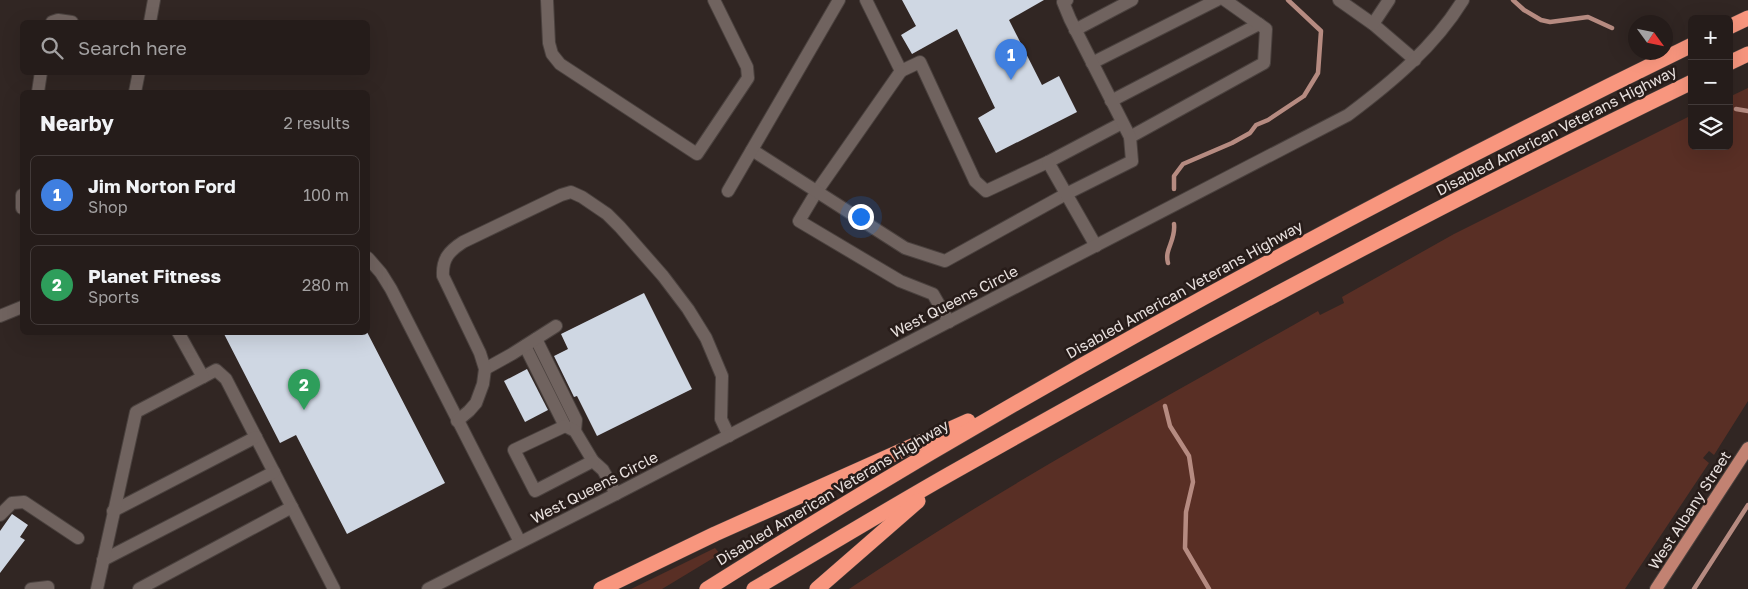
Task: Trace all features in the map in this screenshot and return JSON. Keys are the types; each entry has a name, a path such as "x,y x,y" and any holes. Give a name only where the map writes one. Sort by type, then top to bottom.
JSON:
{"highway":[{"path":"1733,25 1748,18"},
{"name":"Disabled American Veterans Highway","path":"707,589 890,476 1042,387 1214,291 1317,235 1546,116 1688,47"},
{"path":"1733,62 1748,54"},
{"name":"Disabled American Veterans Highway","path":"754,589 947,476 1332,264 1688,84"},
{"path":"601,589 724,530 1042,387"},
{"path":"817,589 947,476"}],"main road":[{"name":"West Albany Street","path":"1656,589 1747,452"}],"street":[{"path":"150,20 154,0"},
{"path":"547,0 549,43 552,54 560,64 697,154 748,78 747,67 714,0"},
{"path":"728,191 839,0"},
{"path":"866,0 901,71"},
{"path":"752,150 905,248 945,261 1066,194 1132,161 1130,137 1075,30 1063,2 1066,0"},
{"path":"1075,30 1132,0"},
{"path":"1092,63 1216,0"},
{"path":"1130,137 1264,63 1266,29 1225,0"},
{"path":"1339,0 1373,24 1416,60"},
{"path":"1373,24 1389,0"},
{"name":"West Queens Circle","path":"428,589 729,436 1348,115 1384,89 1416,60 1438,35 1463,0"},
{"path":"1111,101 1259,24"},
{"path":"949,322 933,294 900,281 799,221 817,191 901,71 920,62 975,181 986,191 1048,162 1122,123"},
{"path":"38,90 40,75"},
{"path":"135,90 138,75"},
{"path":"1048,162 1096,246"},
{"path":"457,421 476,403 483,384 485,369 480,353 443,276 442,266 445,257 452,249 463,242 571,192 607,214 620,227 663,276 698,323 722,376 721,419 729,436"},
{"path":"370,260 391,289 520,542"},
{"path":"0,316 20,308"},
{"path":"485,369 556,326"},
{"path":"180,335 203,377"},
{"path":"531,342 576,420 570,429 514,450 535,491 593,461"},
{"path":"97,589 136,412 216,370 226,379 292,507 330,588"},
{"path":"570,429 593,461 602,470 616,494"},
{"path":"113,511 256,437"},
{"path":"103,560 274,472"},
{"path":"0,515 12,503 24,502 78,538"},
{"path":"139,589 292,507"},
{"path":"31,589 48,589"}],"shaded area":[{"path":"1748,88 1748,401 1714,455 1709,451 1703,458 1709,463 1625,589 849,589 906,551 1022,480 1318,311 1320,315 1344,303 1342,297 1454,234 1688,117 1688,150 1733,150 1733,95"},
{"path":"715,548 720,554 662,589 631,589"}],"building":[{"path":"902,0 1044,0 1009,20 1042,85 1059,76 1077,112 996,153 978,118 995,108 957,29 912,54 901,35 916,26"},
{"path":"644,293 692,389 597,436 577,396 574,397 554,356 568,349 561,334"},
{"path":"225,335 369,335 445,483 347,534 296,435 280,443"},
{"path":"527,369 548,410 525,422 504,381"},
{"path":"12,514 28,525 20,537 25,540 0,573 0,531"}],"waterway":[{"path":"1174,189 1174,176 1183,164 1232,143 1250,133 1256,125 1268,120 1304,96 1318,73 1321,31 1288,0"},
{"path":"1513,0 1524,10 1541,20 1550,22 1588,17 1612,28"},
{"path":"1736,109 1748,111"},
{"path":"1168,263 1167,258 1174,224"},
{"path":"1165,406 1170,426 1189,456 1193,482 1186,512 1185,548 1209,589"},
{"path":"1694,589 1748,505"}],"place":[{"name":"Jim Norton Ford","path":"1011,80"},
{"name":"Planet Fitness","path":"304,410"}]}
